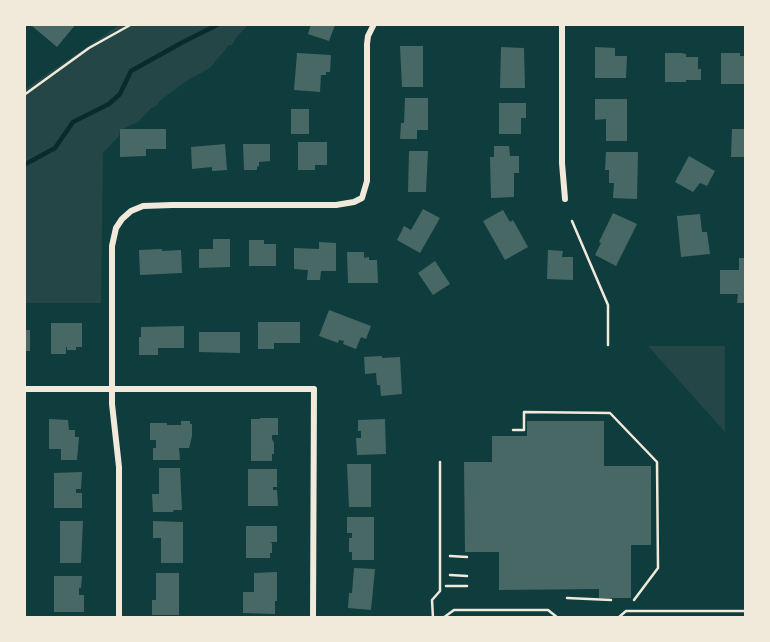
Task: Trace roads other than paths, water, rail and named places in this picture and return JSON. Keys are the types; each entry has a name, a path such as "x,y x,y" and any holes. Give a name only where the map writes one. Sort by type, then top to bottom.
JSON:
{"street":[{"path":"120,618 119,467 112,389 112,246 116,228 131,211 143,206 337,205 362,198 367,181 367,44 374,24"},
{"path":"562,24 562,163 565,199"},
{"path":"24,389 314,389 313,618"}],"lane":[{"path":"433,618 432,600 440,591 440,462"},
{"path":"443,618 454,610 548,610 558,618"},
{"path":"618,618 626,611 746,611"}],"waterway":[{"path":"24,165 55,148 73,122 109,104 120,94 131,71 219,24"}]}
